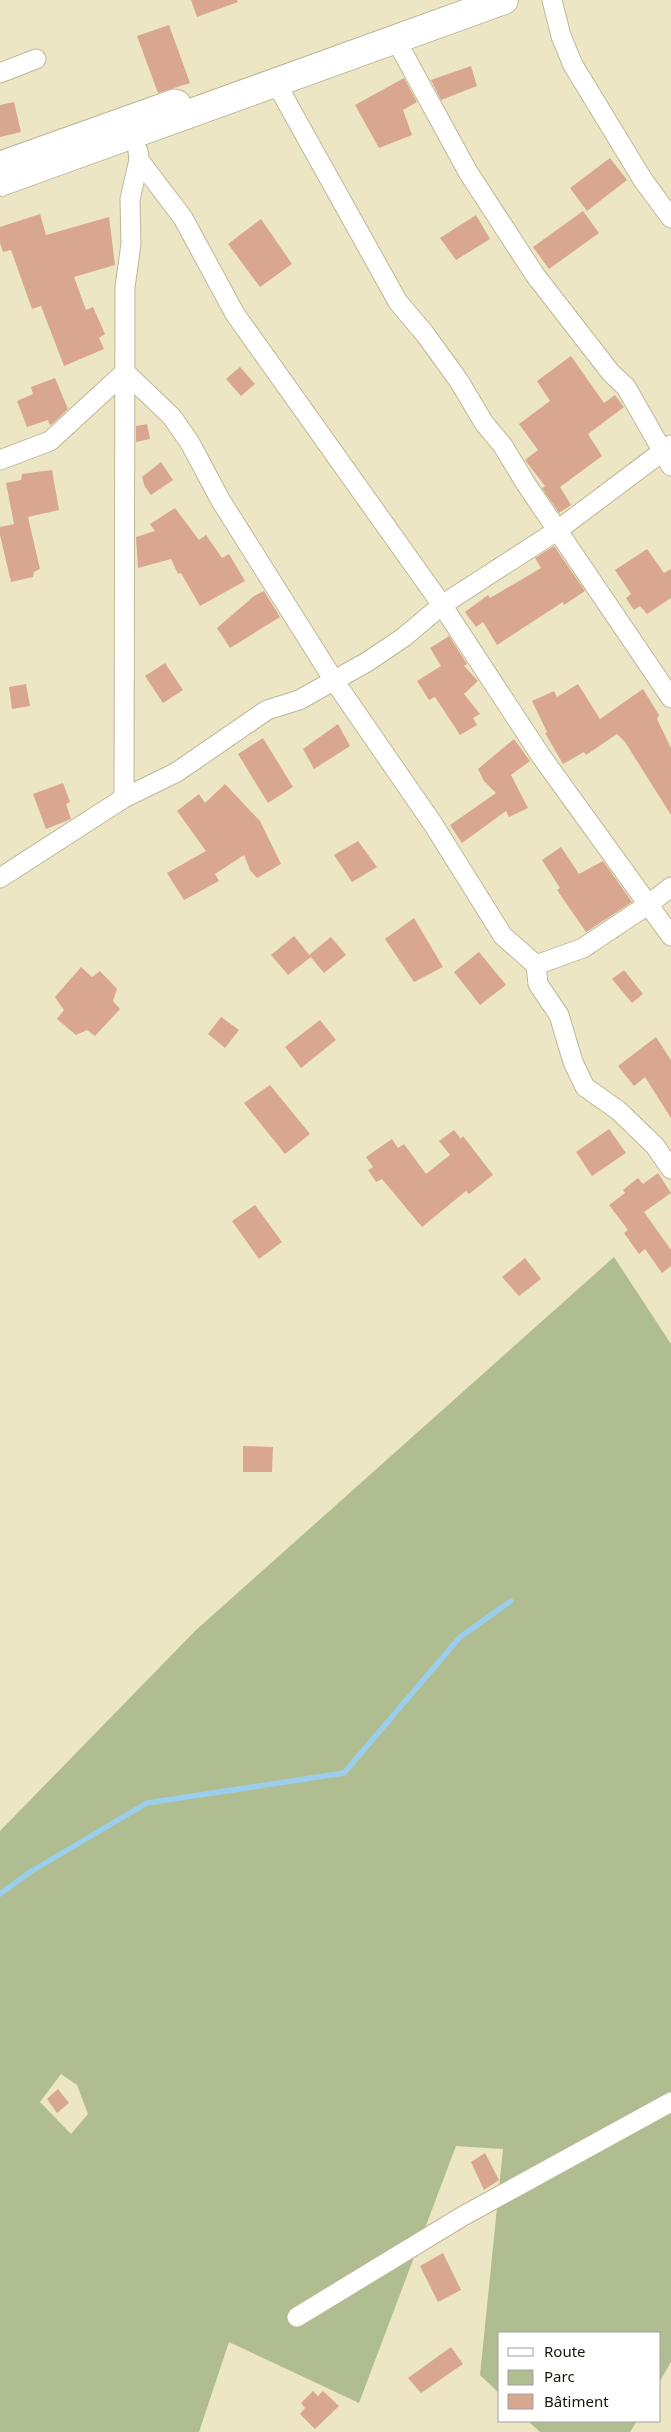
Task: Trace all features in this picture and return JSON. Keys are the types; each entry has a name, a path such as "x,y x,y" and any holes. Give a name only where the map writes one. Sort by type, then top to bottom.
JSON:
{"highway":[{"path":"0,182 504,0"}],"street":[{"path":"552,0 561,36 573,65 643,180 671,218"},
{"path":"0,878 124,798 177,772 267,710 300,700 335,682 404,637 442,605 558,530 668,454 626,387 611,372 536,275 473,180 396,40"},
{"path":"0,73 36,59"},
{"path":"276,83 398,302 425,334 459,382 484,423 503,446 671,698"},
{"path":"0,161 174,99 179,100 188,114"},
{"path":"124,798 125,287 131,244 130,199 139,160 138,132"},
{"path":"139,160 183,218 235,314 327,440 442,605 541,756 671,936"},
{"path":"0,460 50,441 125,372"},
{"path":"125,372 172,417 190,443 221,501 335,682 433,824 503,936 536,965 538,984 559,1015 574,1062 585,1087 619,1111 655,1146 671,1170"},
{"path":"536,965 583,948 671,887"},
{"path":"298,2317 464,2216 671,2102"}],"green space":[{"path":"614,1257 671,1344 671,2362 661,2379 661,2332 498,2332 498,2392 480,2375 503,2149 456,2146 359,2403 229,2342 199,2432 0,2432 0,1831 196,1630","holes":["61,2074 77,2085 88,2114 71,2134 40,2102"]},
{"path":"529,2422 636,2422 630,2432 540,2432"}],"building":[{"path":"191,0 237,0 238,2 197,17"},
{"path":"169,25 190,83 158,93 137,36"},
{"path":"471,66 477,86 441,100 431,80"},
{"path":"404,78 417,102 403,110 412,135 379,148 355,105"},
{"path":"14,102 21,132 0,137 0,105"},
{"path":"610,158 627,180 587,211 570,188"},
{"path":"583,211 599,233 549,269 533,247"},
{"path":"40,214 46,235 109,217 115,265 74,277 86,310 93,307 105,334 99,338 104,349 64,366 41,306 32,309 11,250 3,252 0,243 0,227"},
{"path":"476,215 490,239 456,260 440,238"},
{"path":"261,219 292,264 260,287 228,244"},
{"path":"571,356 604,403 615,395 624,407 588,434 602,456 560,487 571,505 559,513 542,488 545,486 525,460 538,450 519,424 550,401 537,381"},
{"path":"240,367 255,384 241,396 226,379"},
{"path":"55,378 68,409 50,425 48,420 27,427 17,401 33,394 31,387"},
{"path":"147,424 150,439 136,442 136,426"},
{"path":"161,462 173,480 151,495 145,487 142,477"},
{"path":"52,470 59,510 28,517 40,569 34,572 33,577 11,582 0,535 0,527 14,524 6,483 21,480 22,474"},
{"path":"175,508 199,540 206,535 222,558 229,554 245,581 200,606 181,573 178,574 171,559 138,568 136,537 155,531 150,524"},
{"path":"554,546 585,591 564,605 563,602 497,645 483,622 476,627 465,612 488,595 490,598 541,568 535,558"},
{"path":"647,549 664,573 671,569 671,598 647,614 640,606 634,610 626,598 631,594 615,570"},
{"path":"264,591 280,617 230,648 217,628 254,596"},
{"path":"449,636 467,664 464,666 478,681 464,694 480,714 473,718 477,725 460,735 435,697 429,700 417,681 441,666 430,648"},
{"path":"165,663 183,690 163,703 145,676"},
{"path":"26,684 30,706 12,709 9,687"},
{"path":"578,684 600,719 643,689 659,715 657,719 671,748 671,815 625,742 617,734 586,755 584,752 563,764 545,733 547,732 532,701 554,691 557,697"},
{"path":"338,724 350,746 314,769 303,749"},
{"path":"263,738 293,787 268,803 238,754"},
{"path":"514,739 530,761 511,775 528,808 509,817 506,811 462,843 450,825 496,793 484,781 478,769"},
{"path":"63,783 70,802 66,804 71,819 46,829 33,794"},
{"path":"225,784 260,821 281,864 257,878 250,870 244,855 215,874 219,881 184,900 167,873 206,851 177,811 199,794 205,803"},
{"path":"358,841 377,867 352,882 334,855"},
{"path":"561,847 579,874 603,861 632,902 586,932 557,890 560,888 542,860"},
{"path":"414,918 443,967 414,982 385,939"},
{"path":"294,936 311,957 288,975 271,955"},
{"path":"331,937 346,955 324,973 309,955"},
{"path":"479,952 506,985 480,1005 454,972"},
{"path":"81,967 92,977 100,971 117,989 113,1001 120,1009 95,1036 87,1030 76,1035 57,1019 64,1010 55,997"},
{"path":"624,970 643,994 632,1003 612,979"},
{"path":"221,1017 239,1030 225,1048 208,1034"},
{"path":"320,1020 336,1040 301,1068 285,1047"},
{"path":"656,1037 671,1060 671,1118 645,1077 634,1086 618,1066"},
{"path":"270,1085 310,1134 285,1154 244,1103"},
{"path":"609,1129 626,1153 592,1176 576,1152"},
{"path":"454,1130 461,1139 463,1136 493,1175 469,1194 466,1191 422,1227 382,1179 376,1182 368,1170 373,1167 366,1157 392,1139 398,1148 404,1144 426,1174 450,1155 439,1141"},
{"path":"658,1173 671,1193 644,1212 671,1250 671,1266 662,1273 645,1249 639,1254 624,1233 628,1230 609,1205 625,1193 623,1190 638,1178 643,1184"},
{"path":"255,1205 282,1242 259,1259 232,1221"},
{"path":"525,1258 541,1279 519,1296 502,1277"},
{"path":"243,1446 273,1447 272,1472 243,1472"},
{"path":"58,2089 69,2103 57,2113 47,2099"},
{"path":"485,2153 499,2180 484,2190 471,2162"},
{"path":"443,2253 461,2290 438,2302 420,2266"},
{"path":"451,2347 463,2364 421,2393 408,2378"},
{"path":"313,2391 318,2396 323,2391 339,2406 315,2429 300,2414 305,2408 301,2403"}],"waterway":[{"path":"0,1894 30,1872 147,1803 344,1773 460,1637 511,1601"}]}
